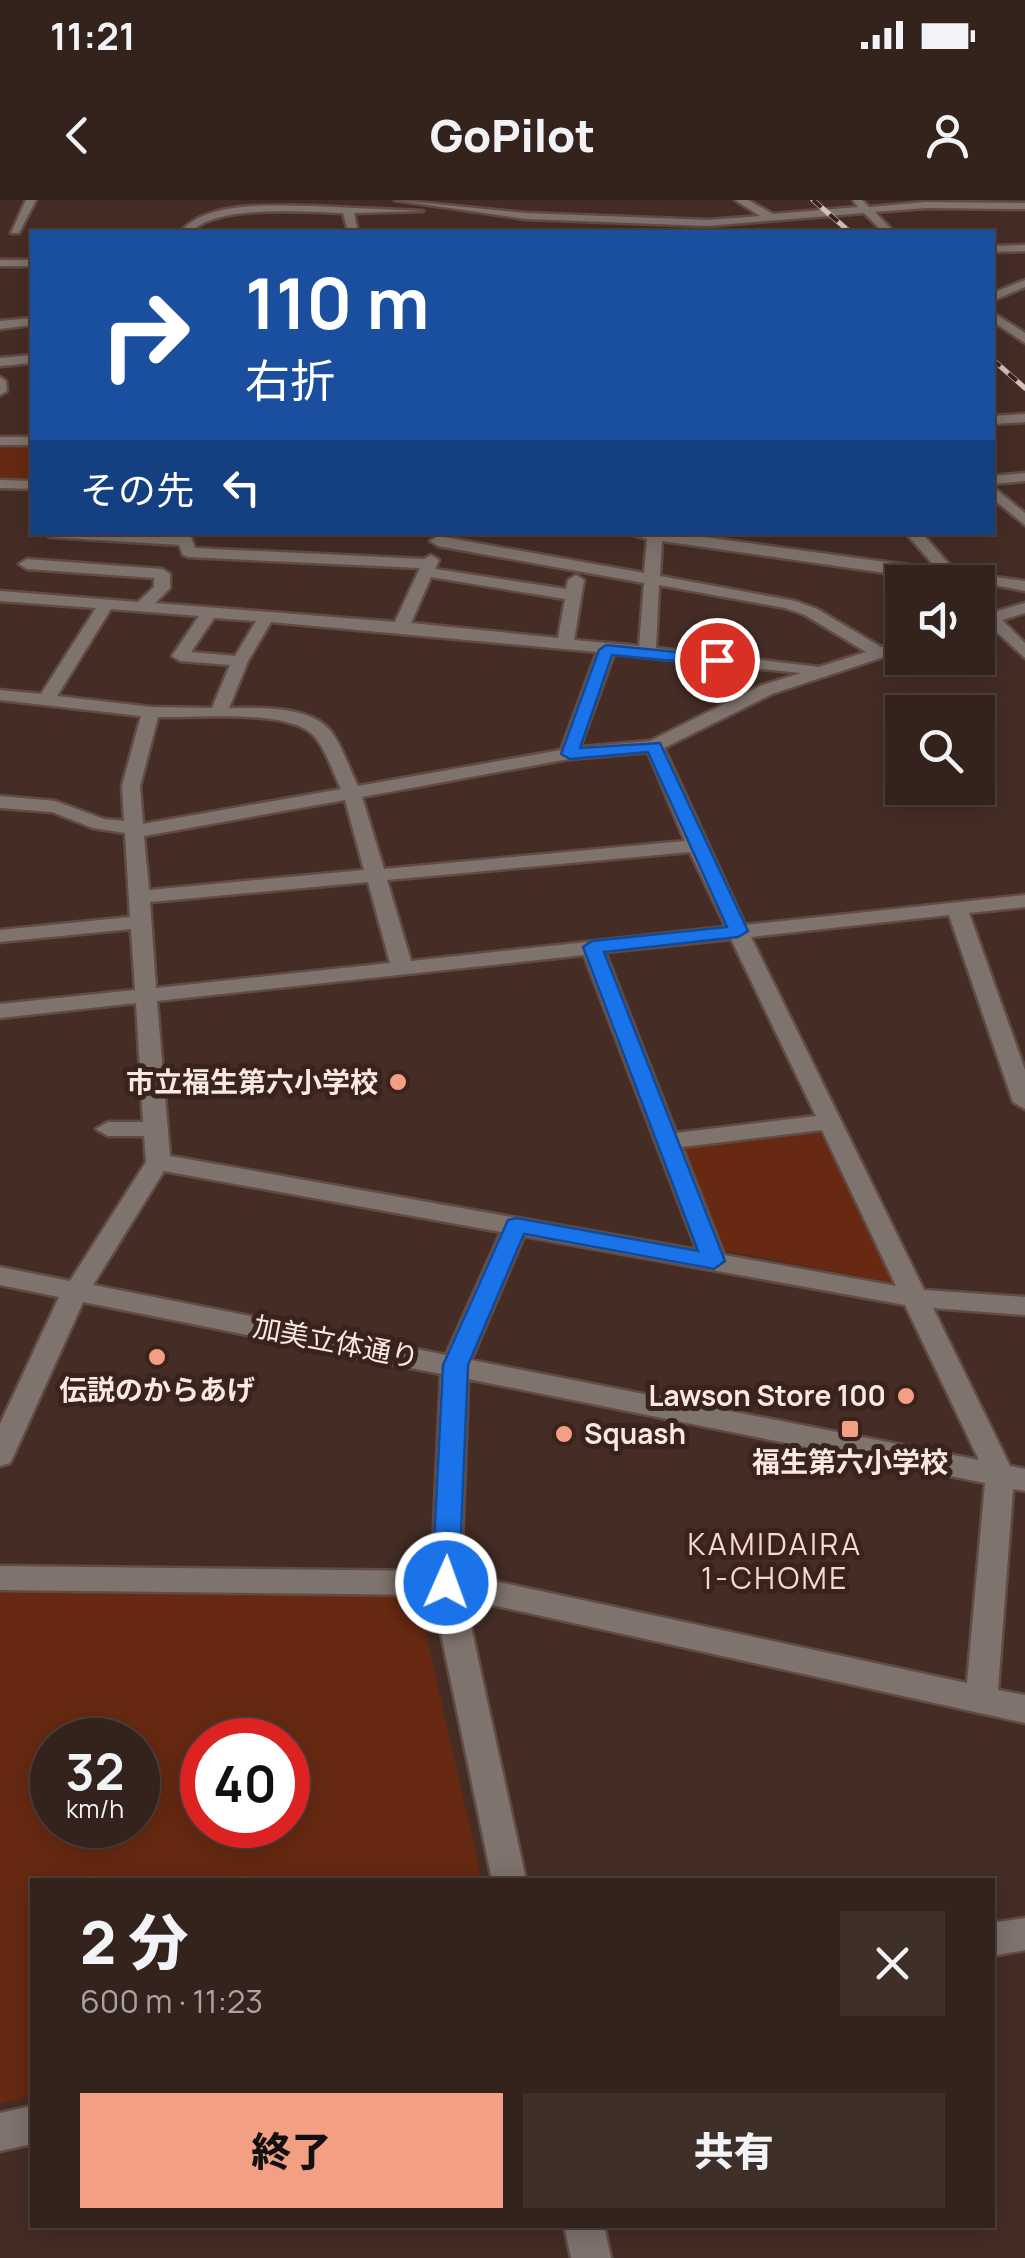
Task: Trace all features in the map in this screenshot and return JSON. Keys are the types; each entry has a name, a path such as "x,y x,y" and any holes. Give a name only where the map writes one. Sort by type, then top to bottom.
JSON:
{"street":[{"path":"15,232 31,200"},
{"path":"400,200 488,213"},
{"path":"570,200 593,220"},
{"path":"740,200 787,230"},
{"path":"223,201 243,212"},
{"path":"860,204 887,230"},
{"path":"187,230 198,219 243,212 348,210 708,223 773,219 860,204 1016,204 1025,216"},
{"path":"612,208 634,230"},
{"path":"348,210 353,230"},
{"path":"236,227 243,212"},
{"path":"1,248 1,263 30,263"},
{"path":"995,249 1025,248"},
{"path":"995,297 1022,286"},
{"path":"997,318 1025,320"},
{"path":"997,318 1025,339"},
{"path":"0,325 30,322"},
{"path":"0,362 30,359"},
{"path":"0,381 0,391"},
{"path":"995,420 1025,418"},
{"path":"0,441 30,440"},
{"path":"995,480 1025,477"},
{"path":"0,484 30,486"},
{"path":"995,493 1025,521"},
{"path":"2,598 47,535"},
{"path":"80,535 152,542 186,540 188,552 427,568 574,595"},
{"path":"647,654 651,578 661,535"},
{"path":"668,535 885,568"},
{"path":"915,535 942,565"},
{"path":"401,627 440,537 790,604 812,612 880,653"},
{"path":"27,564 162,574 162,588 142,608"},
{"path":"565,644 579,565"},
{"path":"995,583 1025,586"},
{"path":"2,598 401,627 822,670"},
{"path":"47,698 106,605"},
{"path":"995,613 1025,608"},
{"path":"209,613 180,656 240,662"},
{"path":"219,712 240,662 266,617"},
{"path":"995,627 1025,653"},
{"path":"570,754 606,650"},
{"path":"0,802 54,807 100,824 133,830 570,754 654,746 766,690 885,651"},
{"path":"0,695 152,712 279,714 312,726 322,733 352,794 402,967"},
{"path":"0,1456 76,1291 158,1162 131,786 152,712"},
{"path":"654,746 697,846 916,1298 1012,1478 981,1699"},
{"path":"138,897 697,846"},
{"path":"0,1011 1025,901"},
{"path":"957,908 1025,1102"},
{"path":"0,936 139,922"},
{"path":"592,947 714,1261"},
{"path":"668,1141 830,1122"},
{"path":"108,1129 156,1129"},
{"path":"158,1162 916,1298 1025,1306"},
{"path":"509,1878 446,1583 455,1365 516,1226"},
{"name":"加美立体通り","path":"0,1276 1012,1478"},
{"path":"0,1578 446,1583 1025,1709"},
{"path":"995,1939 1025,1934"},
{"path":"0,2132 30,2126"},
{"path":"585,2228 591,2258"}],"shaded area":[{"path":"30,444 30,483 0,482 0,445"},
{"path":"827,1128 902,1285 722,1250 677,1143"},
{"path":"0,1592 402,1597 420,1608 482,1878 30,1878 30,2097 0,2103"}],"railway":[{"path":"813,200 848,230"},
{"path":"995,362 1025,388"}],"place":[{"name":"市立福生第六小学校","path":"398,1082"},
{"name":"伝説のからあげ","path":"157,1357"},
{"name":"Lawson Store 100","path":"906,1396"},
{"name":"福生第六小学校","path":"850,1429"},
{"name":"Squash","path":"564,1434"}],"district":[{"name":"KAMIDAIRA 1-CHOME","path":"775,1562"}],"route":[{"path":"446,1583 455,1365 516,1226 714,1261 592,947 738,931 654,746 570,754 606,650 717,660"}]}
